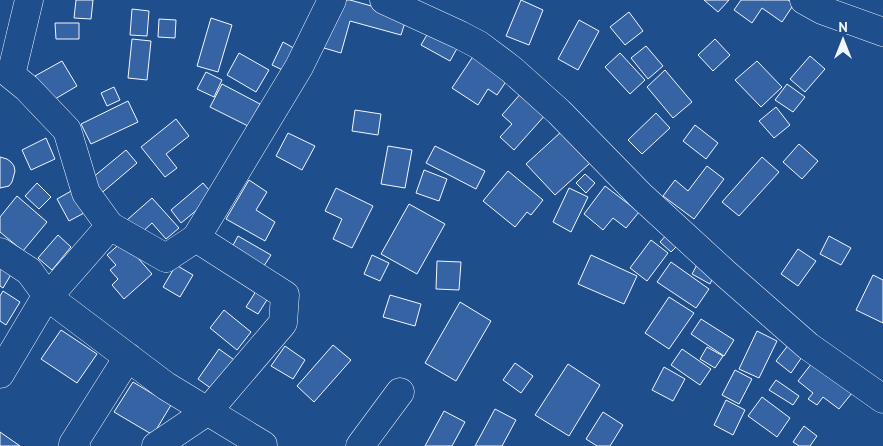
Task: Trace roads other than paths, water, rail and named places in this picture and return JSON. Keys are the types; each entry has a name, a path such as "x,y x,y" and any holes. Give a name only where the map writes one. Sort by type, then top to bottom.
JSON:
{"street":[{"path":"29,0 11,75 27,88 67,130 86,193 110,226 166,258 196,238 299,67 332,0"},
{"path":"384,0 479,45 511,69 560,112 640,194 726,274 808,346 883,399"},
{"path":"804,0 822,10 883,32"},
{"path":"0,374 41,305 110,226"},
{"path":"156,446 208,411 283,322 285,295 196,238"},
{"path":"0,252 29,271 48,297 166,386 263,446"},
{"path":"76,446 73,444 128,357"},
{"path":"360,446 400,392"}]}
